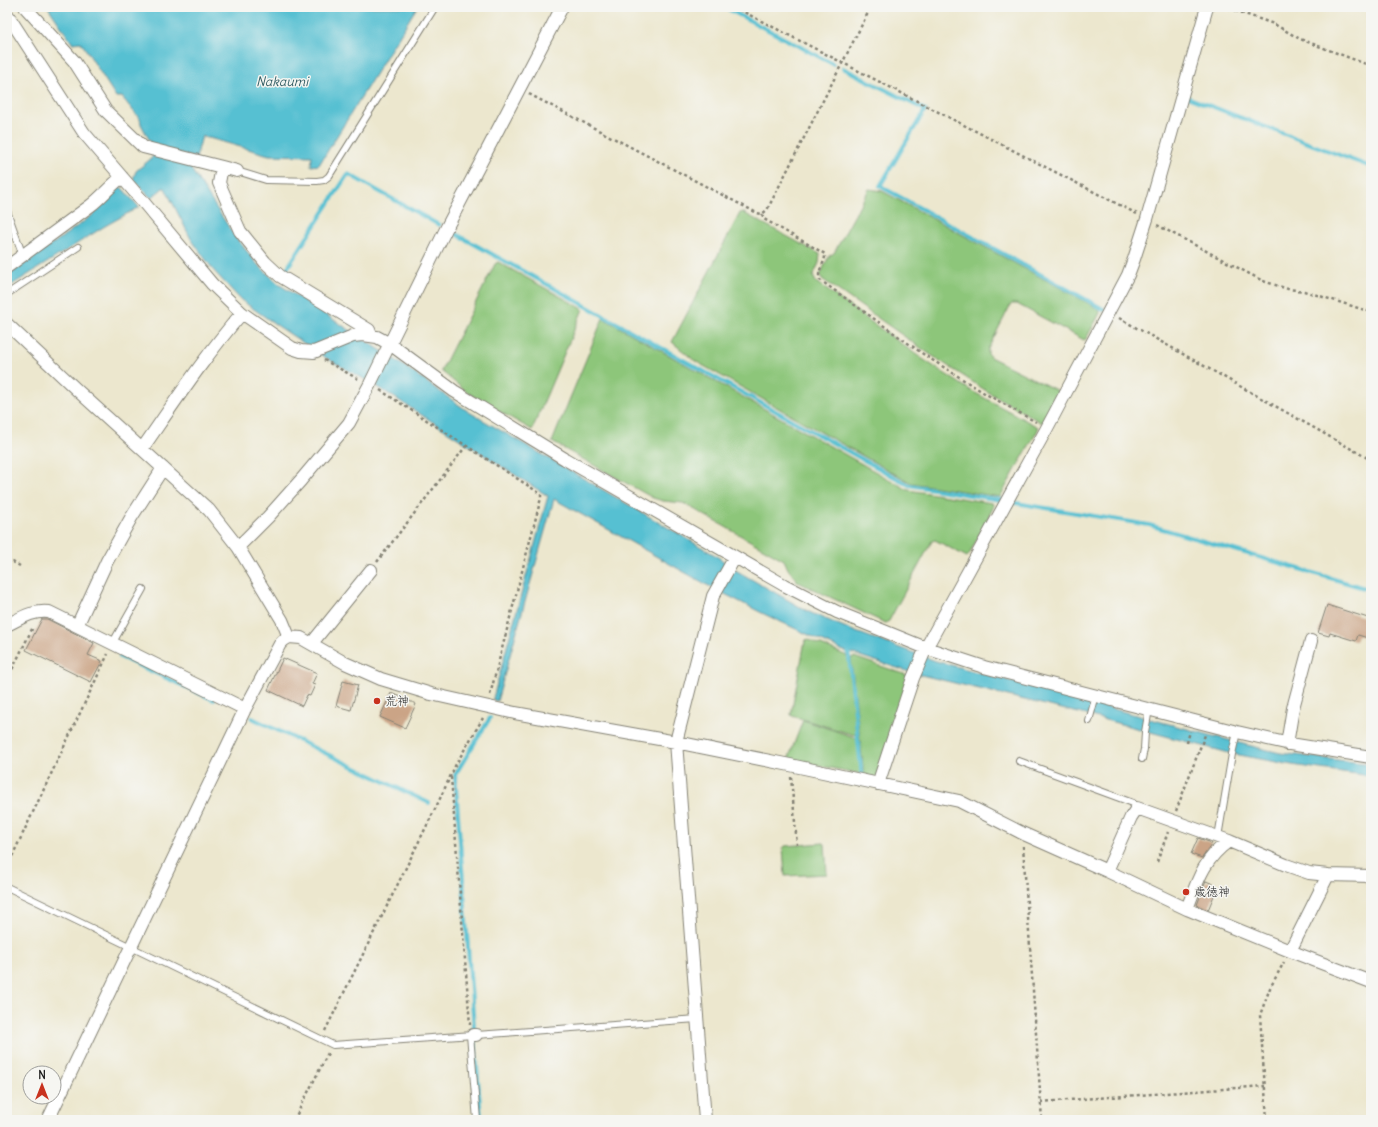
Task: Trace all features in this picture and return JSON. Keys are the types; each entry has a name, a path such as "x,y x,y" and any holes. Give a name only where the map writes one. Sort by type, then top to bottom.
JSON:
{"street":[{"path":"237,171 143,147 106,111 74,61 25,7 8,15 84,133 146,204 212,284 242,313 292,348 312,352 353,336 367,335 377,337 388,348 454,391 734,560 837,612 925,651 984,666 1149,713 1237,735 1371,757"},
{"path":"238,546 272,512 332,444 349,422 370,384 447,227 562,7"},
{"path":"878,784 913,678 925,651 1047,428 1130,270 1147,219 1207,7"},
{"path":"222,167 219,183 240,231 265,262 280,276 369,330 367,335"},
{"path":"7,267 90,206 100,198 110,186 124,179"},
{"path":"142,449 222,336 242,313"},
{"path":"7,324 209,510 238,546 282,620 288,637"},
{"path":"77,626 111,555 131,518 163,468"},
{"path":"705,1120 676,742 713,596 734,560"},
{"path":"312,644 371,570"},
{"path":"7,625 32,613 41,611 49,612 245,709"},
{"path":"48,1120 245,709 276,650 288,637 301,638 380,679 431,694 489,703 515,713 676,742 959,800 1024,834 1186,908 1290,951 1371,982"},
{"path":"1286,744 1293,708 1311,641"},
{"path":"1107,871 1131,817 1137,808 1223,839 1309,873 1371,876"},
{"path":"1186,908 1206,863 1223,839"},
{"path":"1290,951 1328,875"}],"lane":[{"path":"237,171 266,180 317,181 324,180 329,176 435,7"},
{"path":"7,211 23,256"},
{"path":"7,294 78,247"},
{"path":"112,644 143,589"},
{"path":"1089,719 1095,698"},
{"path":"1142,759 1149,713"},
{"path":"1223,839 1232,754 1237,735"},
{"path":"1019,761 1133,803 1137,808"},
{"path":"7,887 333,1044 697,1019"},
{"path":"473,1035 477,1120"}],"path":[{"path":"734,7 1147,219 1263,282 1288,289 1304,291 1371,312"},
{"path":"762,214 767,210 870,7"},
{"path":"1224,7 1274,24 1300,39 1320,48 1371,66"},
{"path":"519,89 757,213 762,214"},
{"path":"762,214 764,219 825,254 826,258 819,273 820,280 933,360 986,394 1047,428"},
{"path":"1109,312 1371,460"},
{"path":"312,352 326,362 370,384 542,496 489,703 450,775 437,805 321,1038"},
{"path":"371,570 466,446"},
{"path":"7,559 20,566"},
{"path":"7,680 41,611"},
{"path":"7,867 112,644"},
{"path":"1187,743 1191,728"},
{"path":"1157,862 1206,731"},
{"path":"790,765 797,845"},
{"path":"450,775 473,1035"},
{"path":"1024,834 1022,839 1042,1120"},
{"path":"1267,1120 1260,1015 1270,988 1290,951"},
{"path":"294,1120 333,1044"},
{"path":"1041,1102 1265,1086"}],"green space":[{"path":"869,189 882,191 1099,309 1100,313 1086,339 1084,340 1017,304 1011,304 988,349 988,354 990,357 1058,391 1059,395 1042,423 988,392 928,353 822,279 820,275 829,256 834,253"},
{"path":"742,212 820,254 819,263 813,276 816,282 921,358 970,390 1038,427 1038,430 1000,497 911,483 695,361 672,342 740,213"},
{"path":"498,262 583,309 532,430 468,393 441,371 495,264"},
{"path":"603,318 908,490 992,503 994,506 969,555 967,557 935,540 932,541 889,621 885,623 798,582 788,569 784,560 683,503 663,501 653,498 552,442"},
{"path":"807,639 847,656 856,734 854,735 792,716 791,714 805,641"},
{"path":"854,657 907,675 908,680 877,778 864,775 851,660 851,658"},
{"path":"803,720 857,738 861,774 791,760 789,757"},
{"path":"824,843 827,874 785,876 783,848 785,846"}],"water":[{"name":"Nakaumi","path":"48,7 417,7 319,165 311,166 312,156 269,155 202,136 196,158 153,147 140,119 122,97 116,97 81,42 72,43"},
{"path":"154,151 192,162 191,169 234,235 257,264 280,285 394,359 469,412 715,555 737,571 809,612 856,632 936,661 1280,753 1371,764 1371,776 1292,765 1229,753 1087,715 913,673 841,650 709,586 554,499 497,701 493,700 548,496 375,385 326,358 241,300 214,271 191,239 165,188 151,198 133,179 136,171 153,157"},
{"path":"121,187 139,207 105,226 7,288 7,276 94,214"}],"building":[{"path":"1327,605 1371,619 1371,639 1358,635 1356,641 1330,633 1329,636 1318,633"},
{"path":"42,619 47,619 94,643 88,655 102,661 91,682 26,650"},
{"path":"283,658 317,673 312,684 315,685 310,696 307,695 302,706 268,690"},
{"path":"343,681 358,685 351,710 336,706"},
{"path":"391,693 416,704 405,728 380,717"},
{"path":"1198,838 1212,843 1202,858 1191,854"},
{"path":"1206,881 1218,886 1208,910 1197,905"}],"waterway":[{"path":"724,7 833,64"},
{"path":"843,68 925,110 880,186 1105,310"},
{"path":"1187,97 1371,167"},
{"path":"286,270 348,174 439,225"},
{"path":"454,233 909,485 1001,500"},
{"path":"1010,502 1149,525 1371,590"},
{"path":"848,648 862,777"},
{"path":"120,657 214,700"},
{"path":"252,718 429,803"},
{"path":"481,1120 455,775 490,718"}],"place":[{"name":"荒神","path":"377,701"},
{"name":"歳徳神","path":"1186,892"}]}
